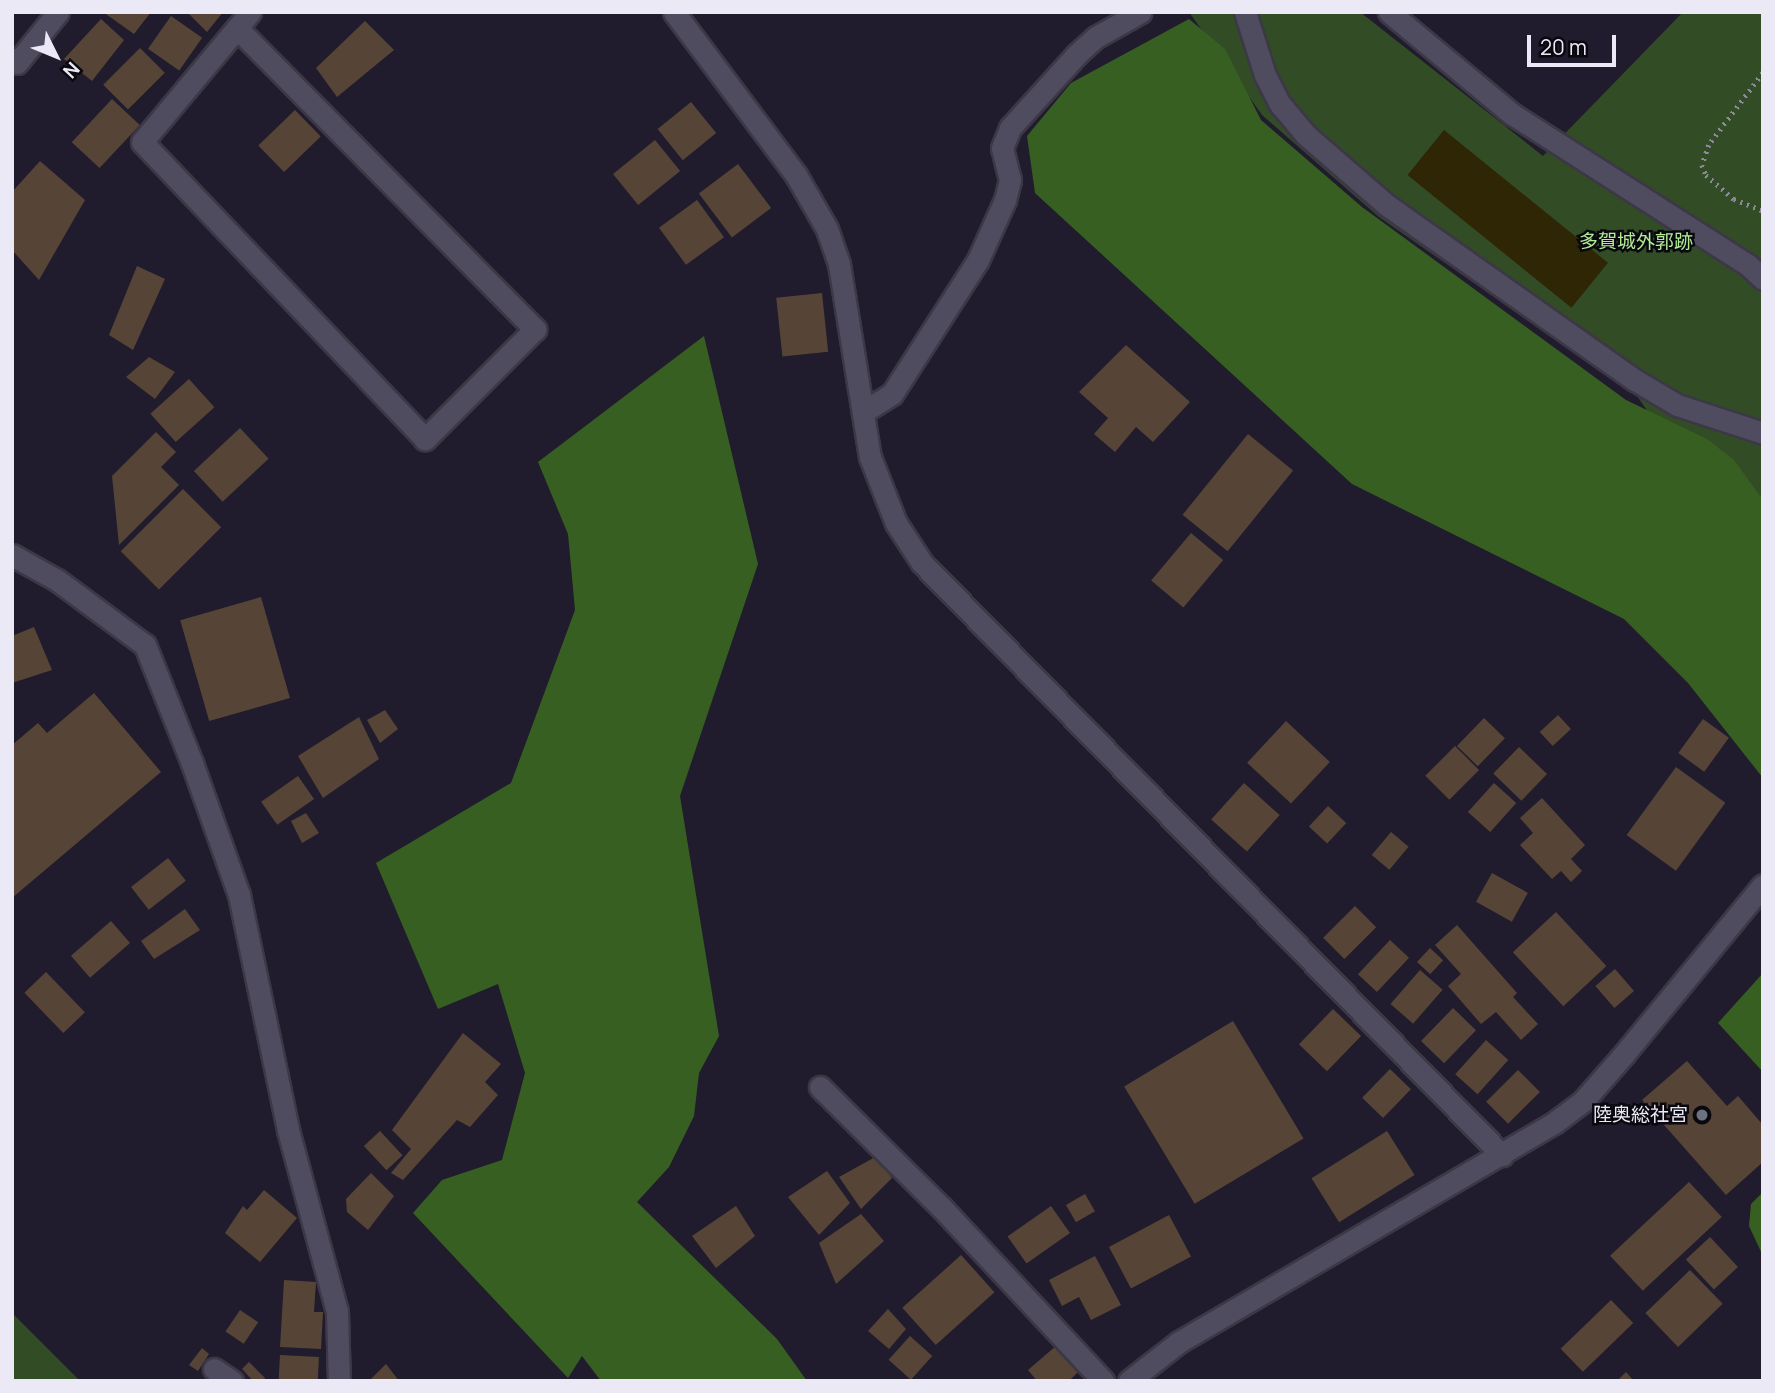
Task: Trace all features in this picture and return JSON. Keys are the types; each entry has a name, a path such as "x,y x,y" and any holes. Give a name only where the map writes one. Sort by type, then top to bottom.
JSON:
{"street":[{"path":"12,59 17,64 58,12"},
{"path":"674,12 796,175 827,229 839,264 870,457 896,523 922,563 1502,1155"},
{"path":"863,412 892,394 978,260 1005,200 1010,180 1002,148 1010,128 1049,80 1086,46 1141,12"},
{"path":"1245,12 1265,75 1280,104 1306,135 1388,206 1635,380 1677,405 1763,433"},
{"path":"1389,12 1512,114 1747,264 1763,279"},
{"path":"244,20 535,329 425,439 142,142 244,20"},
{"path":"12,555 57,580 145,645 192,763 239,895 288,1130 337,1311 339,1381"},
{"path":"1129,1381 1179,1342 1502,1155 1584,1100 1763,885"},
{"path":"820,1087 941,1207 1103,1381"},
{"path":"214,1369 232,1381"}],"path":[{"path":"1763,73 1709,145 1702,165 1706,175 1734,199 1763,211"}],"green space":[{"name":"多賀城外郭跡","path":"1189,12 1360,12 1543,156 1683,12 1763,12 1763,576 1637,396 1379,217 1262,115"},
{"path":"1189,19 1225,49 1261,120 1362,207 1626,400 1707,439 1734,460 1763,500 1763,778 1688,683 1624,619 1352,484 1035,193 1027,136 1071,83"},
{"path":"704,336 758,564 680,796 719,1036 699,1073 694,1116 669,1167 637,1202 777,1339 807,1381 601,1381 582,1356 568,1378 413,1213 442,1180 502,1160 525,1073 498,984 438,1009 376,863 511,783 575,610 568,534 538,462"},
{"path":"1763,973 1763,1072 1718,1023"},
{"path":"1763,1192 1763,1256 1749,1226 1751,1204"},
{"path":"12,1313 80,1381 12,1381"}],"sand":[{"path":"1444,130 1608,263 1571,308 1407,175"}],"building":[{"path":"103,12 151,12 134,34"},
{"path":"187,12 223,12 207,32"},
{"path":"171,16 202,38 179,71 148,49"},
{"path":"101,19 124,40 92,81 64,59"},
{"path":"365,21 394,50 337,97 316,68"},
{"path":"140,48 165,73 128,110 103,85"},
{"path":"112,99 140,125 100,168 72,142"},
{"path":"691,102 716,133 683,160 658,129"},
{"path":"295,110 321,137 284,172 258,145"},
{"path":"655,140 680,171 638,205 613,174"},
{"path":"40,161 85,200 39,280 12,250 12,192"},
{"path":"738,164 771,208 732,237 699,193"},
{"path":"697,200 724,237 686,265 659,228"},
{"path":"137,266 165,279 133,350 109,335"},
{"path":"822,293 828,352 782,356 776,298"},
{"path":"1126,345 1190,402 1153,442 1136,427 1115,452 1094,434 1108,418 1079,392"},
{"path":"149,357 175,372 155,399 126,377"},
{"path":"189,379 214,407 176,442 150,414"},
{"path":"240,428 269,459 223,502 194,471"},
{"path":"156,432 176,452 161,467 179,485 119,545 112,476"},
{"path":"1248,434 1293,471 1228,551 1183,515"},
{"path":"183,489 221,527 159,589 121,551"},
{"path":"1191,533 1223,560 1183,607 1151,580"},
{"path":"261,597 290,698 209,721 180,620"},
{"path":"34,627 52,670 12,683 12,636"},
{"path":"94,693 161,772 12,898 12,745 38,723 47,733"},
{"path":"385,710 398,729 380,743 367,720"},
{"path":"1558,715 1571,729 1553,746 1540,732"},
{"path":"359,717 379,759 323,798 298,756"},
{"path":"1484,718 1505,738 1478,766 1457,746"},
{"path":"1703,719 1729,738 1704,772 1678,753"},
{"path":"1286,721 1330,762 1291,804 1247,763"},
{"path":"1455,746 1479,770 1449,800 1425,776"},
{"path":"1519,747 1547,774 1521,801 1493,774"},
{"path":"1676,767 1725,803 1676,871 1627,835"},
{"path":"298,776 314,799 277,825 261,802"},
{"path":"1244,783 1280,815 1247,852 1211,819"},
{"path":"1494,783 1516,803 1490,832 1468,812"},
{"path":"1542,798 1585,845 1571,859 1582,871 1571,882 1561,871 1552,879 1520,845 1533,833 1520,818"},
{"path":"1328,806 1346,823 1327,844 1309,826"},
{"path":"306,813 319,833 302,843 291,821"},
{"path":"1391,832 1409,847 1389,870 1372,855"},
{"path":"168,858 186,881 149,910 131,887"},
{"path":"1492,873 1528,893 1512,922 1476,902"},
{"path":"1355,906 1376,927 1344,959 1323,938"},
{"path":"185,909 200,930 154,959 141,941"},
{"path":"1556,912 1606,966 1563,1006 1513,952"},
{"path":"111,921 130,943 90,978 71,956"},
{"path":"1457,925 1517,993 1513,997 1538,1024 1521,1040 1496,1012 1481,1024 1448,986 1461,974 1435,945"},
{"path":"1390,940 1409,958 1377,992 1358,974"},
{"path":"1430,948 1443,960 1430,974 1417,962"},
{"path":"1615,969 1634,991 1614,1008 1595,986"},
{"path":"1420,970 1443,990 1413,1024 1390,1004"},
{"path":"46,972 85,1012 63,1033 24,993"},
{"path":"1453,1008 1476,1030 1444,1063 1421,1041"},
{"path":"1333,1009 1361,1036 1327,1071 1299,1044"},
{"path":"1233,1021 1304,1138 1195,1204 1124,1086"},
{"path":"463,1033 501,1064 485,1082 498,1095 470,1127 457,1120 403,1180 391,1173 411,1149 392,1130"},
{"path":"1486,1040 1508,1060 1478,1094 1455,1074"},
{"path":"1687,1061 1727,1106 1738,1096 1763,1125 1763,1162 1726,1195 1642,1100"},
{"path":"1390,1069 1411,1089 1383,1118 1362,1098"},
{"path":"1518,1070 1540,1092 1508,1124 1486,1102"},
{"path":"380,1131 403,1155 386,1170 364,1146"},
{"path":"1387,1131 1415,1175 1339,1222 1312,1178"},
{"path":"877,1156 892,1178 861,1209 839,1177"},
{"path":"827,1171 850,1203 819,1235 788,1197"},
{"path":"371,1173 394,1196 368,1230 347,1212 346,1199"},
{"path":"1689,1182 1722,1217 1643,1291 1610,1256"},
{"path":"264,1190 297,1218 260,1262 225,1233 243,1206 247,1210"},
{"path":"1085,1194 1095,1211 1076,1222 1066,1205"},
{"path":"736,1206 755,1236 716,1268 692,1236"},
{"path":"1051,1206 1070,1233 1027,1263 1008,1236"},
{"path":"861,1214 884,1241 836,1284 819,1243"},
{"path":"1169,1215 1191,1256 1131,1288 1109,1247"},
{"path":"1710,1237 1738,1267 1714,1289 1686,1260"},
{"path":"961,1255 994,1292 936,1345 902,1308"},
{"path":"1095,1256 1121,1305 1091,1320 1079,1297 1062,1306 1049,1280"},
{"path":"1690,1270 1723,1304 1678,1347 1645,1313"},
{"path":"284,1280 316,1282 314,1312 323,1312 321,1349 280,1347"},
{"path":"1611,1300 1633,1323 1583,1372 1561,1349"},
{"path":"888,1309 906,1329 889,1349 868,1331"},
{"path":"240,1310 258,1322 244,1344 225,1332"},
{"path":"910,1336 932,1356 911,1380 889,1360"},
{"path":"1057,1345 1080,1370 1069,1381 1037,1381 1028,1370"},
{"path":"202,1348 209,1354 198,1371 189,1365"},
{"path":"280,1355 319,1357 318,1381 279,1381"},
{"path":"249,1362 265,1378 263,1381 253,1381 242,1369"},
{"path":"386,1364 399,1381 369,1381"},
{"path":"1626,1372 1634,1381 1617,1381"}],"place":[{"name":"陸奥総社宮","path":"1702,1115"}]}
